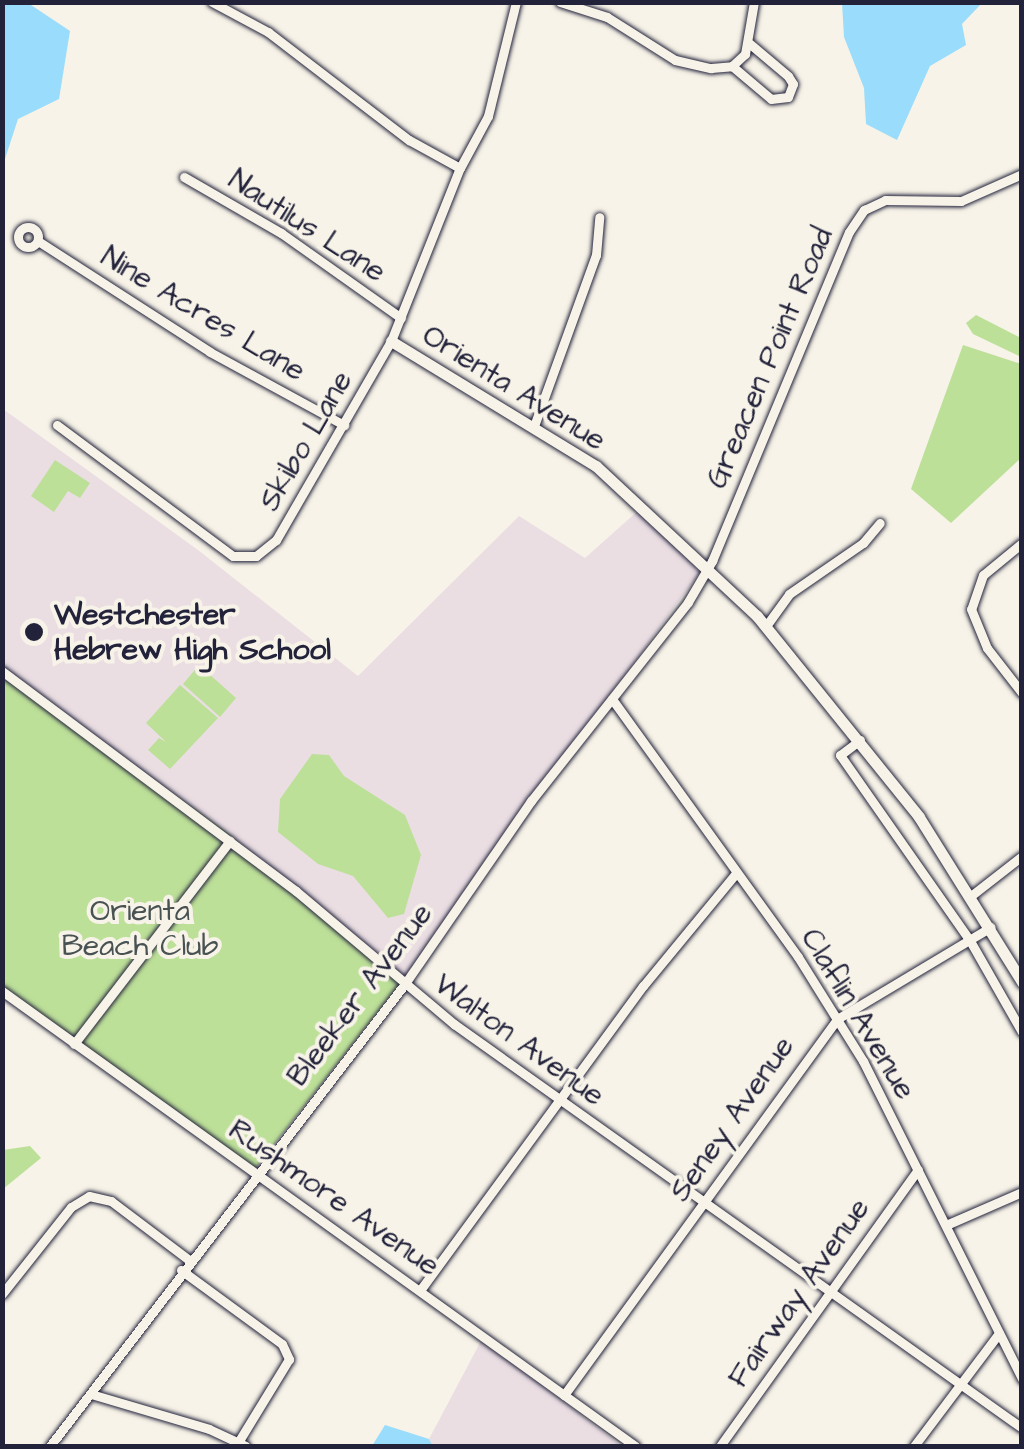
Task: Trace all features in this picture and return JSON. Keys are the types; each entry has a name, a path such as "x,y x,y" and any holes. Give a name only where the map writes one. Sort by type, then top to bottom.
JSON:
{"street":[{"path":"212,2 268,32 409,140 460,168"},
{"name":"Orienta Avenue","path":"516,2 488,116 460,168 391,341 596,466 766,626 861,739 972,895 1022,982"},
{"path":"560,2 607,17 687,65 732,66 771,99 781,101 793,92 788,76 750,44"},
{"path":"732,66 750,44 754,2"},
{"name":"Greacen Point Road","path":"707,571 848,232 864,210 885,200 961,201 1022,174"},
{"name":"Nautilus Lane","path":"184,177 280,233 402,318"},
{"path":"534,426 596,255 599,217"},
{"name":"Nine Acres Lane","path":"38,241 210,352 344,425"},
{"name":"Skibo Lane","path":"58,424 220,549 247,556 262,553 282,534 391,341"},
{"path":"766,626 790,594 826,563 863,544 880,523"},
{"path":"1022,544 983,575 970,609 988,648 1022,693"},
{"name":"Bleeker Avenue","path":"50,1446 255,1173 404,985 531,801 707,571"},
{"name":"Walton Avenue","path":"2,671 230,840 404,985 560,1103 1022,1428"},
{"name":"Claflin Avenue","path":"612,699 837,1018 918,1169 1022,1380"},
{"path":"861,739 840,755 969,939 1022,1032"},
{"path":"74,1044 230,840"},
{"path":"972,895 1022,856"},
{"path":"421,1289 642,986 736,872"},
{"name":"Seney Avenue","path":"564,1395 837,1018 991,927"},
{"name":"Rushmore Avenue","path":"2,991 635,1446"},
{"name":"Fairway Avenue","path":"720,1446 918,1169"},
{"path":"946,1226 1022,1192"},
{"path":"2,1294 71,1208 89,1196 111,1201 189,1260"},
{"path":"91,1394 242,1444 290,1359 282,1344 181,1270"},
{"path":"914,1446 1000,1332"}],"shaded area":[{"path":"3,409 198,550 358,676 519,516 585,558 640,509 700,572 401,982 227,832 3,670"},
{"path":"482,1339 621,1446 433,1446 429,1439"}],"green space":[{"path":"976,315 1021,338 1021,357 973,334 966,323"},
{"path":"963,345 1021,364 1021,458 951,523 911,489"},
{"path":"55,460 90,483 80,498 68,491 54,512 31,496"},
{"path":"199,665 236,698 220,717 183,684"},
{"name":"Orienta Beach Club","path":"3,670 227,832 401,982 254,1170 10,992 3,1002"},
{"path":"180,685 218,718 170,769 148,750 159,738 166,742 146,723"},
{"path":"312,754 329,755 344,776 405,815 421,855 404,914 388,918 353,876 318,864 278,832 280,799"},
{"path":"30,1146 41,1158 3,1189 3,1150"}],"water":[{"path":"3,2 28,3 70,31 59,99 18,119 3,165"},
{"path":"842,3 982,3 962,24 966,45 930,66 897,140 866,124 864,88 844,37"},
{"path":"385,1425 429,1439 433,1446 372,1446"}],"place":[{"name":"Westchester Hebrew High School","path":"34,632"}]}
